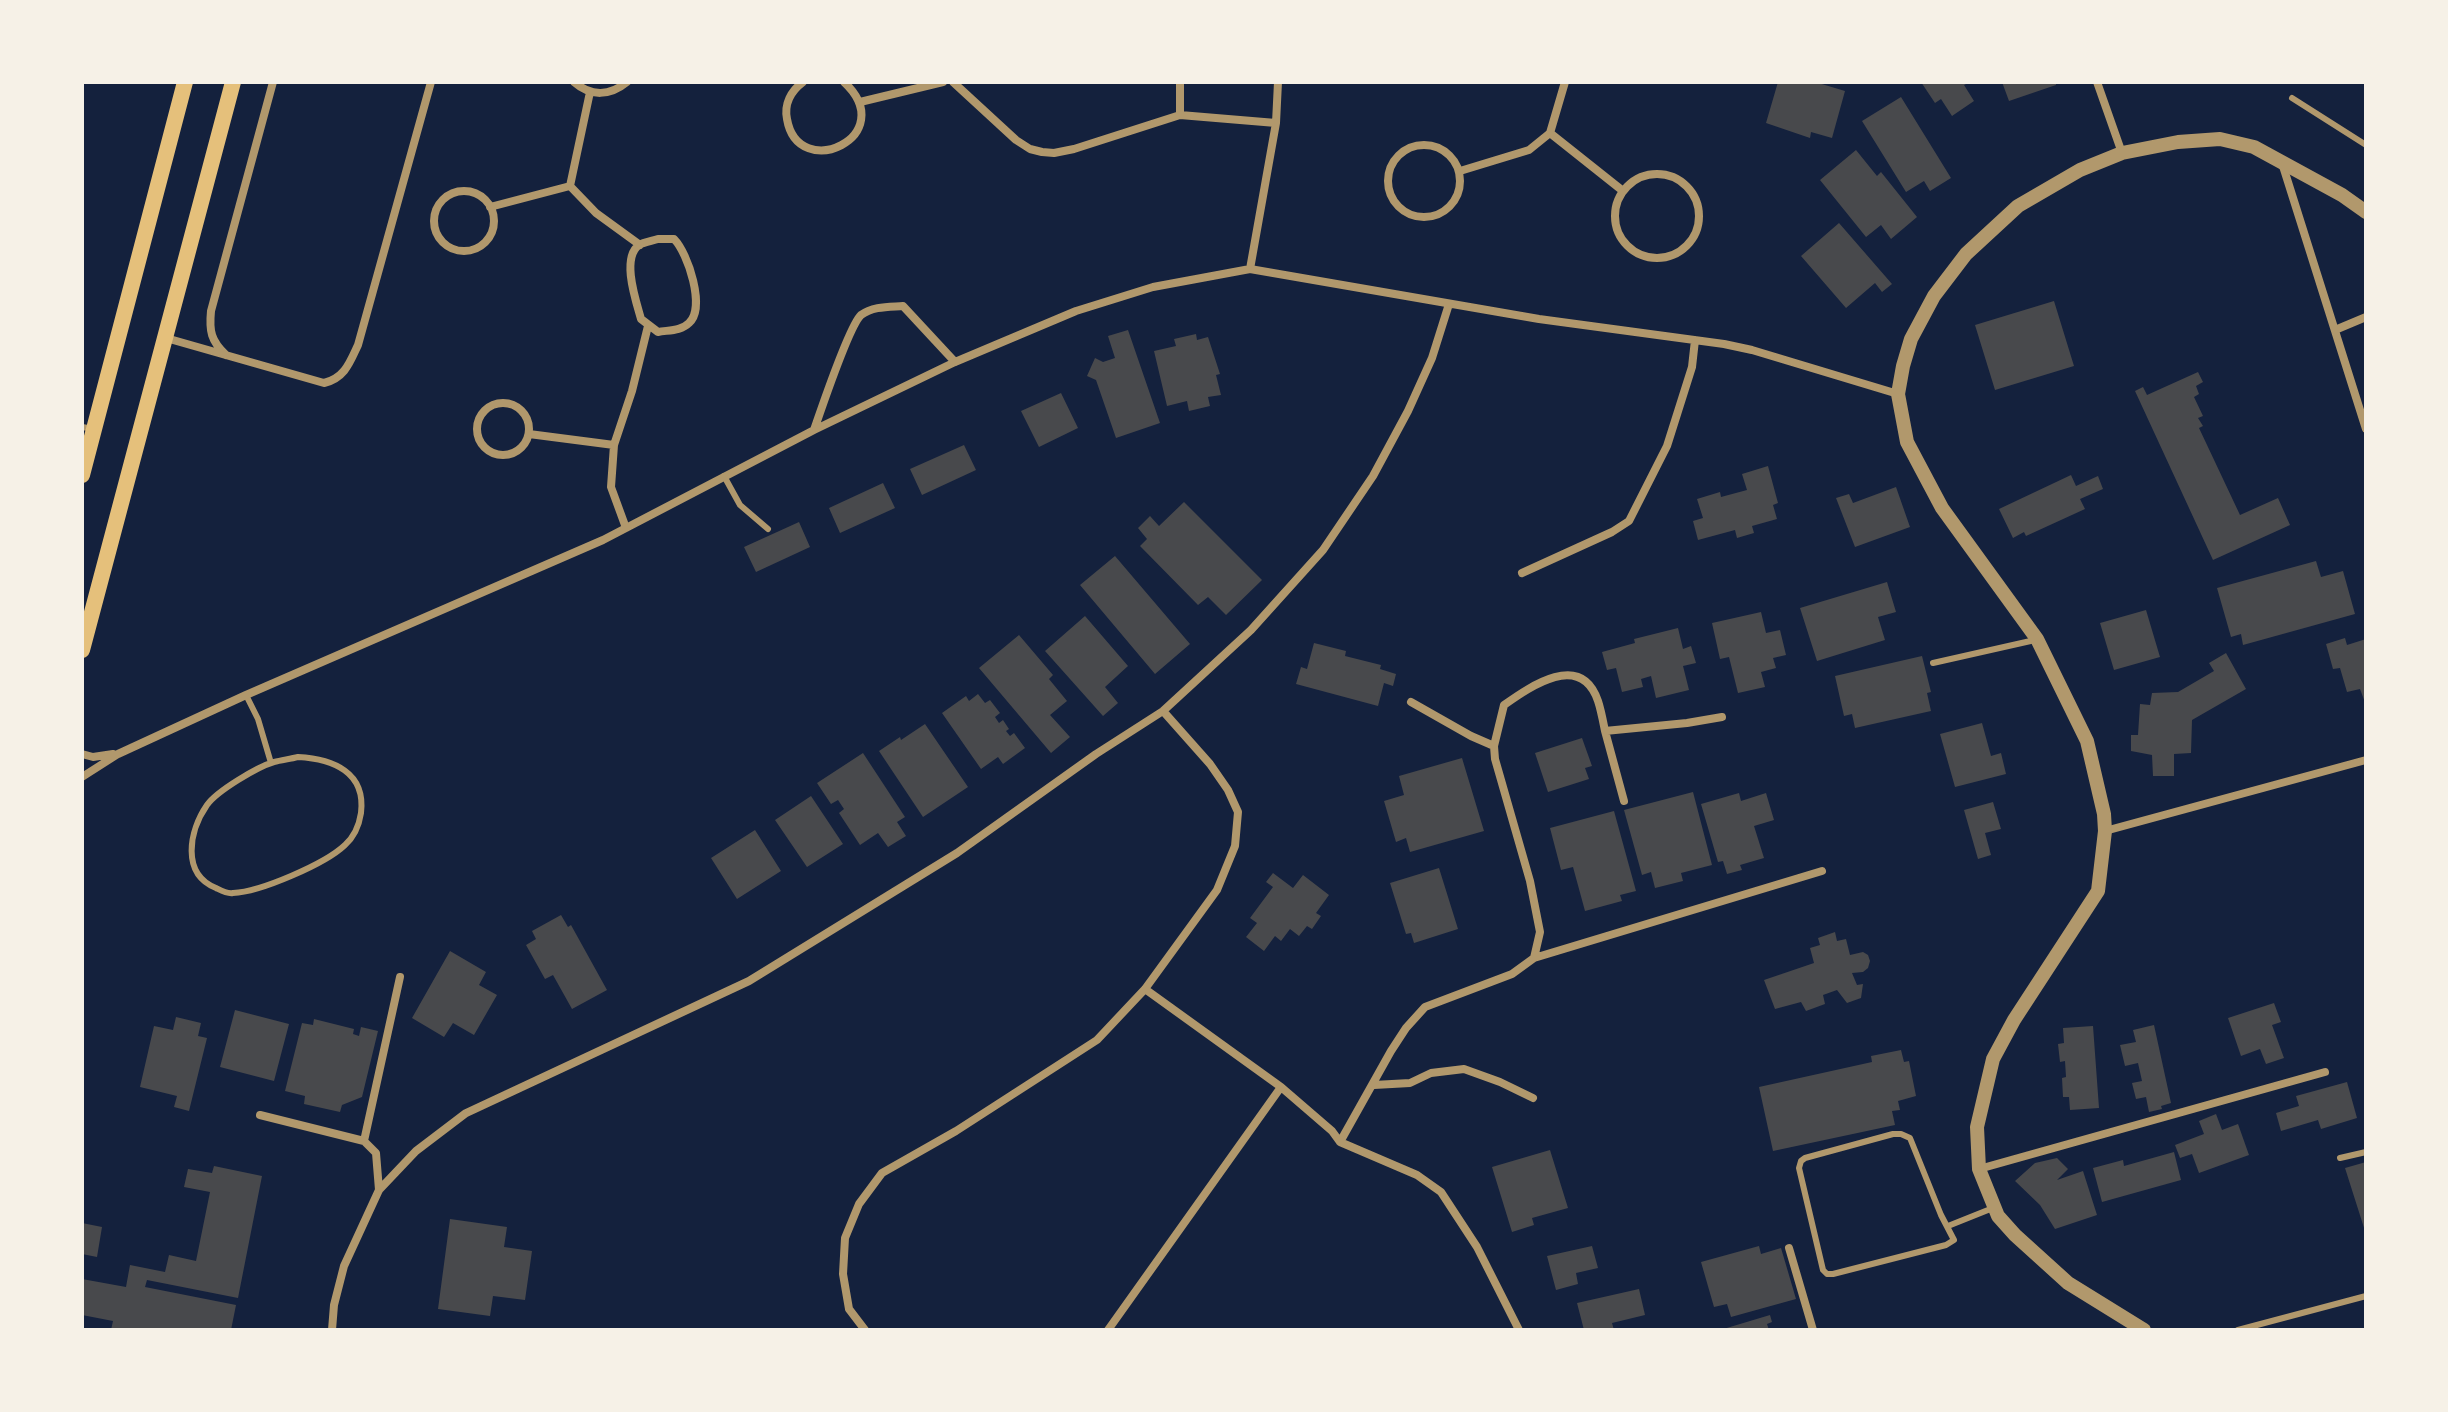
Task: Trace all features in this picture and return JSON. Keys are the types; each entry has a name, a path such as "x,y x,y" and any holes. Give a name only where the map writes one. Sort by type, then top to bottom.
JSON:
{"main road":[{"path":"82,475 88,428 185,82"},
{"path":"82,650 233,82"}],"street":[{"path":"228,357 212,342 209,327 211,311 273,82"},
{"path":"166,338 324,383 336,380 347,369 358,345 431,82"},
{"path":"574,82 590,92 602,94 614,91 627,82"},
{"path":"803,82 789,97 787,123 800,143 822,151 835,149 854,136 862,114 854,91 844,82"},
{"path":"860,102 943,82"},
{"path":"953,82 1016,140 1042,152 1074,149 1180,115 1276,123"},
{"path":"1180,82 1180,115"},
{"path":"1250,269 1276,123 1278,82"},
{"path":"1460,171 1529,150 1550,133 1565,82"},
{"path":"2097,82 2122,153"},
{"path":"570,186 590,92"},
{"path":"1550,133 1623,191"},
{"path":"2144,1330 2068,1283 2015,1235 1993,1208 1979,1169 1977,1127 1993,1059 2014,1020 2098,891 2104,814 2087,741 2037,639 1942,508 1907,442 1898,394 1903,366 1911,339 1934,296 1966,254 2018,206 2080,170 2122,153 2178,142 2220,139 2254,147 2342,195 2366,212"},
{"path":"1415,145 1437,147 1447,152 1460,171 1458,196 1440,214 1415,216 1394,202 1389,191 1388,179 1396,158 1415,145"},
{"path":"2282,161 2366,429"},
{"path":"1659,174 1684,184 1693,194 1699,220 1696,233 1688,245 1676,254 1649,258 1635,253 1624,244 1614,217 1616,203 1623,191 1633,181 1659,174"},
{"path":"490,207 570,186"},
{"path":"570,186 596,213 640,245"},
{"path":"468,191 484,199 490,207 493,217 489,237 473,249 452,249 437,235 434,217 442,200 449,195 468,191"},
{"path":"658,239 674,239 681,247 697,299 697,311 692,321 683,328 658,332 641,319 629,263 632,253 640,245 658,239"},
{"path":"82,777 118,754 246,695 626,528 814,430 955,362 1076,311 1153,287 1250,269 1449,304 1752,350 1898,394"},
{"path":"332,1330 334,1305 344,1266 379,1190 416,1151 466,1113 749,981 957,853 1096,754 1163,711 1251,630 1323,550 1373,476 1408,411 1432,358 1449,304"},
{"path":"814,430 860,316 878,307 903,306 955,362"},
{"path":"2335,330 2366,317"},
{"path":"626,528 611,487 614,445 632,391 648,326"},
{"path":"1522,573 1612,532 1629,521 1667,446 1692,367 1695,340"},
{"path":"508,403 527,418 529,434 519,449 512,453 494,453 480,441 478,424 480,417 492,405 508,403"},
{"path":"529,434 614,445"},
{"path":"1534,958 1540,932 1530,881 1495,759 1494,746 1504,705 1547,679 1569,674 1587,682 1597,698 1624,801"},
{"path":"1411,702 1494,746"},
{"path":"865,1330 849,1309 843,1274 845,1238 859,1204 882,1173 956,1131 1097,1040 1145,989 1217,890 1235,846 1238,812 1228,790 1210,764 1163,711"},
{"path":"1605,731 1722,717"},
{"path":"82,754 93,757 118,754"},
{"path":"2105,831 2366,760"},
{"path":"1340,1142 1391,1051 1425,1007 1512,974 1534,958 1822,871"},
{"path":"364,1141 400,977"},
{"path":"1145,989 1281,1087 1332,1131 1340,1142 1417,1175 1441,1192 1477,1247 1519,1330"},
{"path":"1374,1085 1410,1083 1431,1073 1464,1069 1533,1098"},
{"path":"1979,1169 2325,1072"},
{"path":"1108,1330 1281,1087"},
{"path":"260,1115 364,1141 376,1153 379,1190"},
{"path":"1789,1248 1813,1330"}],"lane":[{"path":"2292,98 2366,145"},
{"path":"724,476 740,505 768,529"},
{"path":"1933,663 2037,639"},
{"path":"246,695 258,719 271,763"},
{"path":"298,757 321,758 345,770 360,790 359,827 346,845 323,861 254,891 229,894 206,884 195,869 189,854 197,824 209,802 236,782 271,763 298,757"},
{"path":"1893,1134 1907,1136 1948,1226 1954,1240 1946,1245 1827,1274 1823,1270 1799,1168 1801,1161 1893,1134"},
{"path":"2340,1158 2366,1152"},
{"path":"1948,1226 1993,1208"},
{"path":"2238,1330 2366,1296"}],"building":[{"path":"1778,82 1815,82 1845,91 1832,138 1811,132 1810,138 1766,123"},
{"path":"1921,82 1970,82 1964,85 1974,101 1952,116 1941,99 1935,103"},
{"path":"2002,82 2056,82 2056,85 2009,101"},
{"path":"1901,97 1951,178 1930,191 1924,181 1906,192 1862,121"},
{"path":"1856,150 1877,176 1881,172 1917,217 1891,239 1881,225 1866,237 1820,180"},
{"path":"1839,223 1892,284 1882,292 1875,283 1846,308 1801,256"},
{"path":"2054,301 2074,366 1995,390 1975,325"},
{"path":"1128,330 1160,423 1116,438 1096,380 1087,376 1095,358 1103,362 1115,358 1108,336"},
{"path":"1196,334 1197,340 1208,337 1220,374 1216,375 1221,395 1208,397 1210,406 1189,411 1187,401 1167,406 1154,351 1176,346 1174,339"},
{"path":"2198,372 2203,382 2196,386 2199,394 2194,397 2203,416 2198,418 2203,426 2199,428 2240,515 2278,498 2290,525 2213,560 2135,391 2143,387 2147,395"},
{"path":"1061,393 1078,428 1039,447 1021,411"},
{"path":"964,445 976,470 922,495 910,469"},
{"path":"1768,466 1778,503 1773,505 1777,519 1752,526 1754,533 1737,538 1735,530 1698,540 1693,521 1703,518 1697,499 1720,492 1721,497 1747,490 1742,474"},
{"path":"2071,475 2076,486 2098,476 2103,489 2080,499 2085,509 2026,536 2024,532 2013,538 1999,509"},
{"path":"883,483 895,508 840,533 829,508"},
{"path":"1896,487 1910,527 1855,547 1836,498 1849,494 1853,503"},
{"path":"1184,502 1262,580 1226,615 1208,597 1198,605 1140,546 1147,539 1138,528 1150,516 1159,526"},
{"path":"799,522 810,547 756,572 744,547"},
{"path":"1115,556 1190,644 1155,674 1080,585"},
{"path":"2316,561 2321,577 2343,571 2355,614 2243,645 2241,634 2231,637 2217,588"},
{"path":"1887,582 1896,612 1878,617 1885,640 1817,661 1800,608"},
{"path":"2146,610 2160,657 2114,670 2100,623"},
{"path":"1761,612 1766,633 1780,630 1786,655 1773,658 1776,668 1761,672 1765,687 1738,693 1729,657 1720,659 1712,623"},
{"path":"1085,616 1128,666 1105,687 1118,703 1103,716 1045,651"},
{"path":"1678,628 1683,649 1691,646 1696,663 1683,666 1689,690 1656,698 1651,676 1641,679 1643,687 1622,692 1616,668 1607,670 1602,652 1635,643 1634,639"},
{"path":"1019,635 1053,675 1049,679 1067,701 1050,715 1070,737 1051,753 979,668"},
{"path":"2345,638 2347,645 2366,639 2366,705 2360,689 2347,692 2340,668 2333,669 2326,644"},
{"path":"1314,643 1346,651 1345,656 1381,665 1380,669 1396,674 1393,686 1384,683 1378,706 1296,684 1301,667 1307,669"},
{"path":"2226,653 2246,689 2192,720 2191,753 2174,754 2174,776 2153,776 2152,755 2131,751 2131,735 2138,735 2140,704 2150,705 2152,693 2178,692 2214,671 2209,663"},
{"path":"1922,656 1931,692 1927,693 1931,711 1855,728 1852,714 1844,716 1835,676"},
{"path":"978,694 985,703 990,700 1000,713 995,717 999,723 1003,720 1009,729 1006,731 1010,736 1014,733 1025,748 1003,764 998,757 981,769 942,713 966,696 969,701"},
{"path":"1982,723 1991,756 2001,753 2006,774 1955,787 1940,734"},
{"path":"925,724 968,787 923,817 879,751"},
{"path":"1582,738 1592,766 1585,768 1589,779 1548,792 1535,753"},
{"path":"863,753 905,817 897,822 906,836 888,847 878,833 860,845 839,813 844,809 838,800 831,804 817,783"},
{"path":"1462,758 1484,831 1410,852 1406,838 1396,842 1384,801 1404,795 1399,776"},
{"path":"1693,792 1712,865 1681,873 1683,881 1655,888 1651,872 1642,875 1624,810"},
{"path":"1739,793 1741,801 1766,793 1774,820 1754,826 1764,858 1740,865 1742,870 1727,874 1723,861 1718,862 1701,804"},
{"path":"811,796 843,844 807,867 775,820"},
{"path":"1993,802 2001,829 1985,833 1991,855 1978,859 1964,810"},
{"path":"1614,811 1636,891 1620,895 1622,901 1585,911 1573,867 1561,870 1550,828"},
{"path":"755,830 781,871 737,899 711,858"},
{"path":"1439,868 1458,929 1414,943 1411,933 1406,934 1390,883"},
{"path":"1273,873 1293,888 1303,875 1329,895 1316,913 1321,916 1312,929 1307,926 1299,936 1290,929 1281,941 1275,936 1264,951 1246,937 1257,923 1250,918 1273,887 1266,882"},
{"path":"561,915 568,927 571,925 607,990 572,1009 553,975 545,979 526,945 536,939 532,931"},
{"path":"1835,932 1837,941 1846,939 1850,955 1863,952 1868,955 1868,968 1852,973 1857,985 1863,984 1861,998 1847,1003 1837,990 1823,995 1825,1004 1806,1011 1801,1002 1775,1009 1764,980 1814,963 1810,948 1820,945 1818,938"},
{"path":"450,951 486,972 479,985 497,995 474,1035 453,1023 444,1037 412,1018"},
{"path":"2274,1003 2281,1022 2272,1025 2284,1058 2266,1064 2260,1049 2241,1056 2228,1018"},
{"path":"235,1010 289,1024 274,1081 220,1067"},
{"path":"176,1017 201,1023 198,1036 207,1038 189,1111 174,1107 177,1096 140,1087 154,1026 173,1030"},
{"path":"314,1019 354,1029 353,1034 359,1036 361,1027 378,1031 362,1097 342,1105 340,1112 304,1104 305,1096 285,1091 302,1023 313,1025"},
{"path":"2154,1025 2171,1103 2149,1112 2146,1097 2136,1099 2132,1083 2142,1081 2138,1063 2125,1066 2120,1045 2136,1042 2133,1030"},
{"path":"2093,1026 2099,1108 2070,1110 2069,1097 2063,1097 2065,1061 2060,1062 2058,1044 2064,1043 2063,1028"},
{"path":"1901,1050 1904,1062 1909,1061 1916,1096 1898,1101 1900,1110 1892,1111 1895,1125 1773,1151 1759,1087 1872,1062 1871,1056"},
{"path":"2347,1082 2357,1118 2321,1129 2318,1120 2281,1131 2276,1113 2299,1106 2296,1096"},
{"path":"2216,1114 2222,1130 2238,1124 2249,1155 2199,1173 2192,1154 2180,1158 2175,1145 2204,1134 2199,1121"},
{"path":"1550,1150 1568,1208 1532,1218 1534,1225 1512,1232 1492,1167"},
{"path":"2174,1152 2181,1180 2102,1202 2093,1168 2123,1160 2124,1166"},
{"path":"2057,1158 2068,1169 2057,1180 2083,1171 2097,1215 2055,1229 2040,1205 2015,1181 2035,1163"},
{"path":"2366,1162 2366,1231 2365,1231 2345,1168"},
{"path":"214,1166 262,1176 238,1298 147,1280 145,1287 236,1305 231,1330 111,1330 113,1321 82,1315 82,1279 126,1287 130,1265 165,1272 169,1255 196,1261 210,1192 184,1187 188,1169 212,1173"},
{"path":"450,1219 507,1227 504,1247 532,1251 525,1300 493,1296 490,1316 438,1309"},
{"path":"82,1223 102,1227 97,1257 82,1254"},
{"path":"1592,1246 1598,1268 1576,1273 1578,1284 1556,1290 1547,1256"},
{"path":"1759,1246 1761,1254 1781,1248 1796,1299 1731,1317 1727,1304 1714,1307 1701,1262"},
{"path":"1639,1289 1645,1315 1612,1323 1614,1330 1584,1330 1577,1303"},
{"path":"1770,1315 1772,1322 1767,1324 1769,1330 1720,1330"}]}
